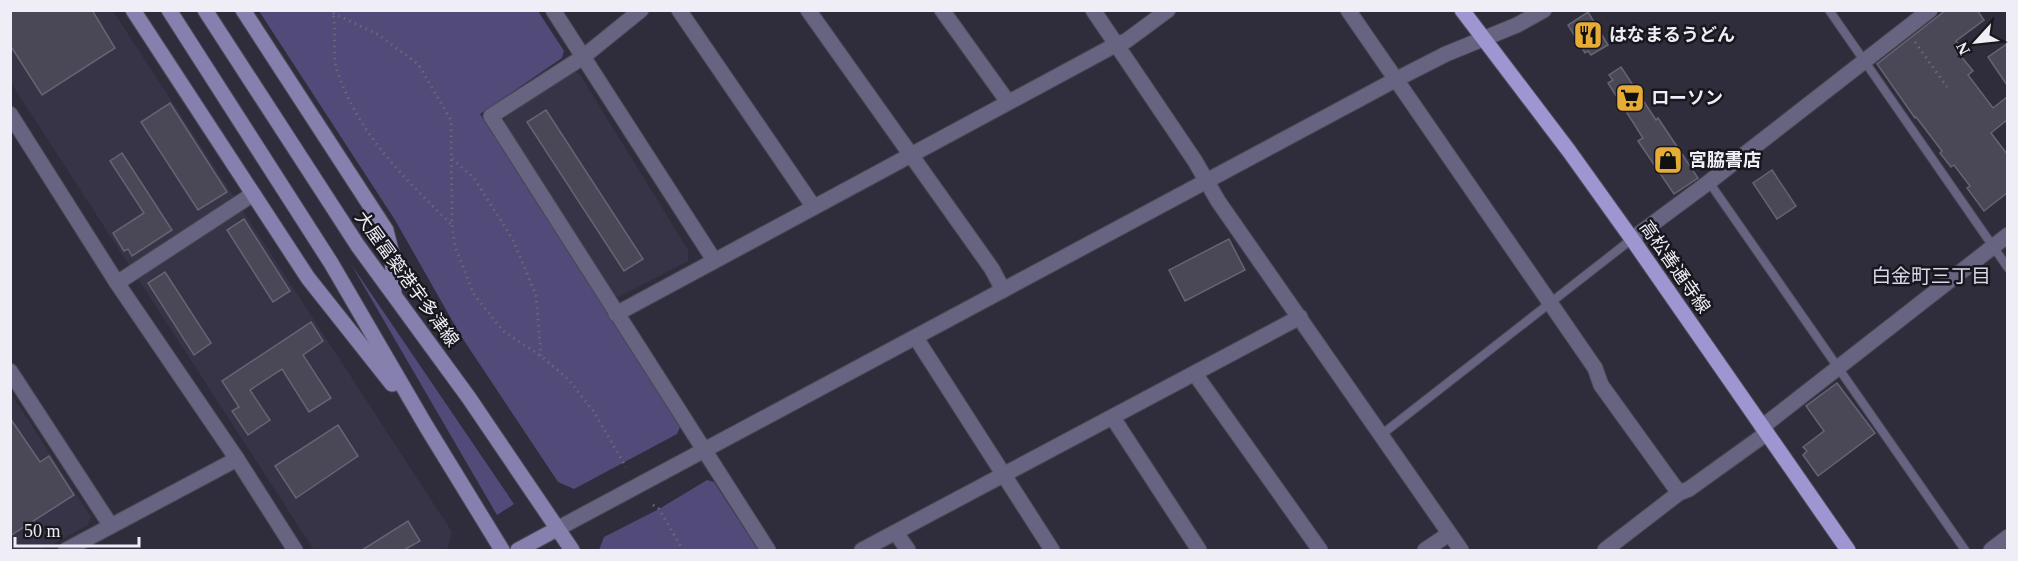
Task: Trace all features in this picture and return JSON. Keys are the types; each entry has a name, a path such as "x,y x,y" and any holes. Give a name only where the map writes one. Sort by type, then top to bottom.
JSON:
{"main road":[{"path":"133,10 308,278 426,426"},
{"path":"169,10 331,263 426,426 502,550"},
{"name":"大屋冨築港宇多津線","path":"205,10 358,246 469,398 572,550"},
{"path":"243,10 386,230 392,254 394,295"},
{"name":"高松善通寺線","path":"1462,10 1569,151 1632,239 1848,550"},
{"path":"518,550 557,529"}],"street":[{"path":"553,10 714,260"},
{"path":"641,10 583,57 491,116 703,452 768,550"},
{"path":"679,10 813,206"},
{"path":"808,10 992,269 1003,290"},
{"path":"942,10 1008,102"},
{"path":"1093,10 1218,201 1461,550"},
{"path":"616,314 911,153 1126,41 1168,10"},
{"path":"1348,10 1595,368 1601,385 1678,493"},
{"path":"557,529 1395,80 1446,54 1544,10"},
{"path":"1632,239 1930,10"},
{"path":"10,114 117,283 237,459 295,550"},
{"path":"117,283 253,194"},
{"path":"1605,550 1765,430 1838,368 2007,234"},
{"path":"862,550 1004,477 1300,317"},
{"path":"916,338 1052,550"},
{"path":"10,370 111,526"},
{"path":"1195,374 1320,550"},
{"path":"1113,418 1199,550"},
{"path":"66,550 237,459"},
{"path":"896,533 908,550"},
{"path":"1425,550 1449,534"},
{"path":"1991,550 2007,538"}],"lane":[{"path":"1829,10 2007,268"},
{"path":"1708,182 1965,550"},
{"path":"1381,435 1632,239"}],"path":[{"path":"332,12 379,35 418,64 451,120 452,225 455,246 473,293 503,331 541,356 568,379 594,412 626,467"},
{"path":"332,12 336,68 358,119 407,180 452,225"},
{"path":"1906,29 1947,87"},
{"path":"451,158 474,178 512,238 536,295 541,356"},
{"path":"653,505 659,509 683,550"}],"shaded area":[{"path":"11,11 113,11 452,532 447,550 314,550 11,83"},
{"path":"259,11 538,11 564,51 562,58 480,114 680,427 677,434 574,489 558,482 461,336 395,220"},
{"path":"572,71 579,73 688,250 688,261 619,297 610,293 504,123 506,114"},
{"path":"351,264 514,504 497,515"},
{"path":"10,392 91,517 88,525 42,550 11,550"},
{"path":"707,480 714,482 758,550 599,550 604,537 659,509"}],"building":[{"path":"10,10 92,10 115,48 42,95 10,45"},
{"path":"1946,10 1977,10 1984,20 1956,41 1960,47 1956,50 1973,71 1968,75 1993,108 2007,97 2007,120 1991,133 2007,154 2007,193 1984,211 1967,188 1970,186 1954,165 1951,167 1940,153 1942,151 1915,118 1877,64"},
{"name":"はなまるうどん","path":"1588,12 1608,45 1591,55 1588,51 1585,53 1568,25"},
{"path":"2007,44 2007,85 1988,57"},
{"name":"宮脇書店","path":"1621,67 1698,178 1674,194 1638,141 1643,138 1608,83 1613,80 1609,75"},
{"path":"170,103 227,192 198,210 141,122"},
{"path":"546,110 643,259 624,271 527,122"},
{"path":"122,153 172,230 132,256 128,249 124,251 113,233 144,213 110,161"},
{"path":"1772,170 1796,206 1777,219 1753,183"},
{"path":"244,219 290,291 273,302 227,230"},
{"path":"1229,239 1245,270 1185,301 1169,270"},
{"path":"165,272 211,343 194,355 148,283"},
{"path":"311,322 323,341 303,355 331,398 309,412 282,369 250,390 270,420 248,435 232,411 239,407 222,381"},
{"path":"1837,383 1875,433 1818,476 1803,455 1807,451 1803,447 1824,431 1806,406"},
{"path":"10,418 40,462 49,456 74,495 10,536"},
{"path":"338,425 358,456 296,498 275,466"},
{"path":"408,521 420,541 404,550 362,550"}],"place":[{"name":"はなまるうどん","path":"1588,35"},
{"name":"ローソン","path":"1630,98"},
{"name":"宮脇書店","path":"1668,160"}],"district":[{"name":"白金町三丁目","path":"1931,276"}]}
